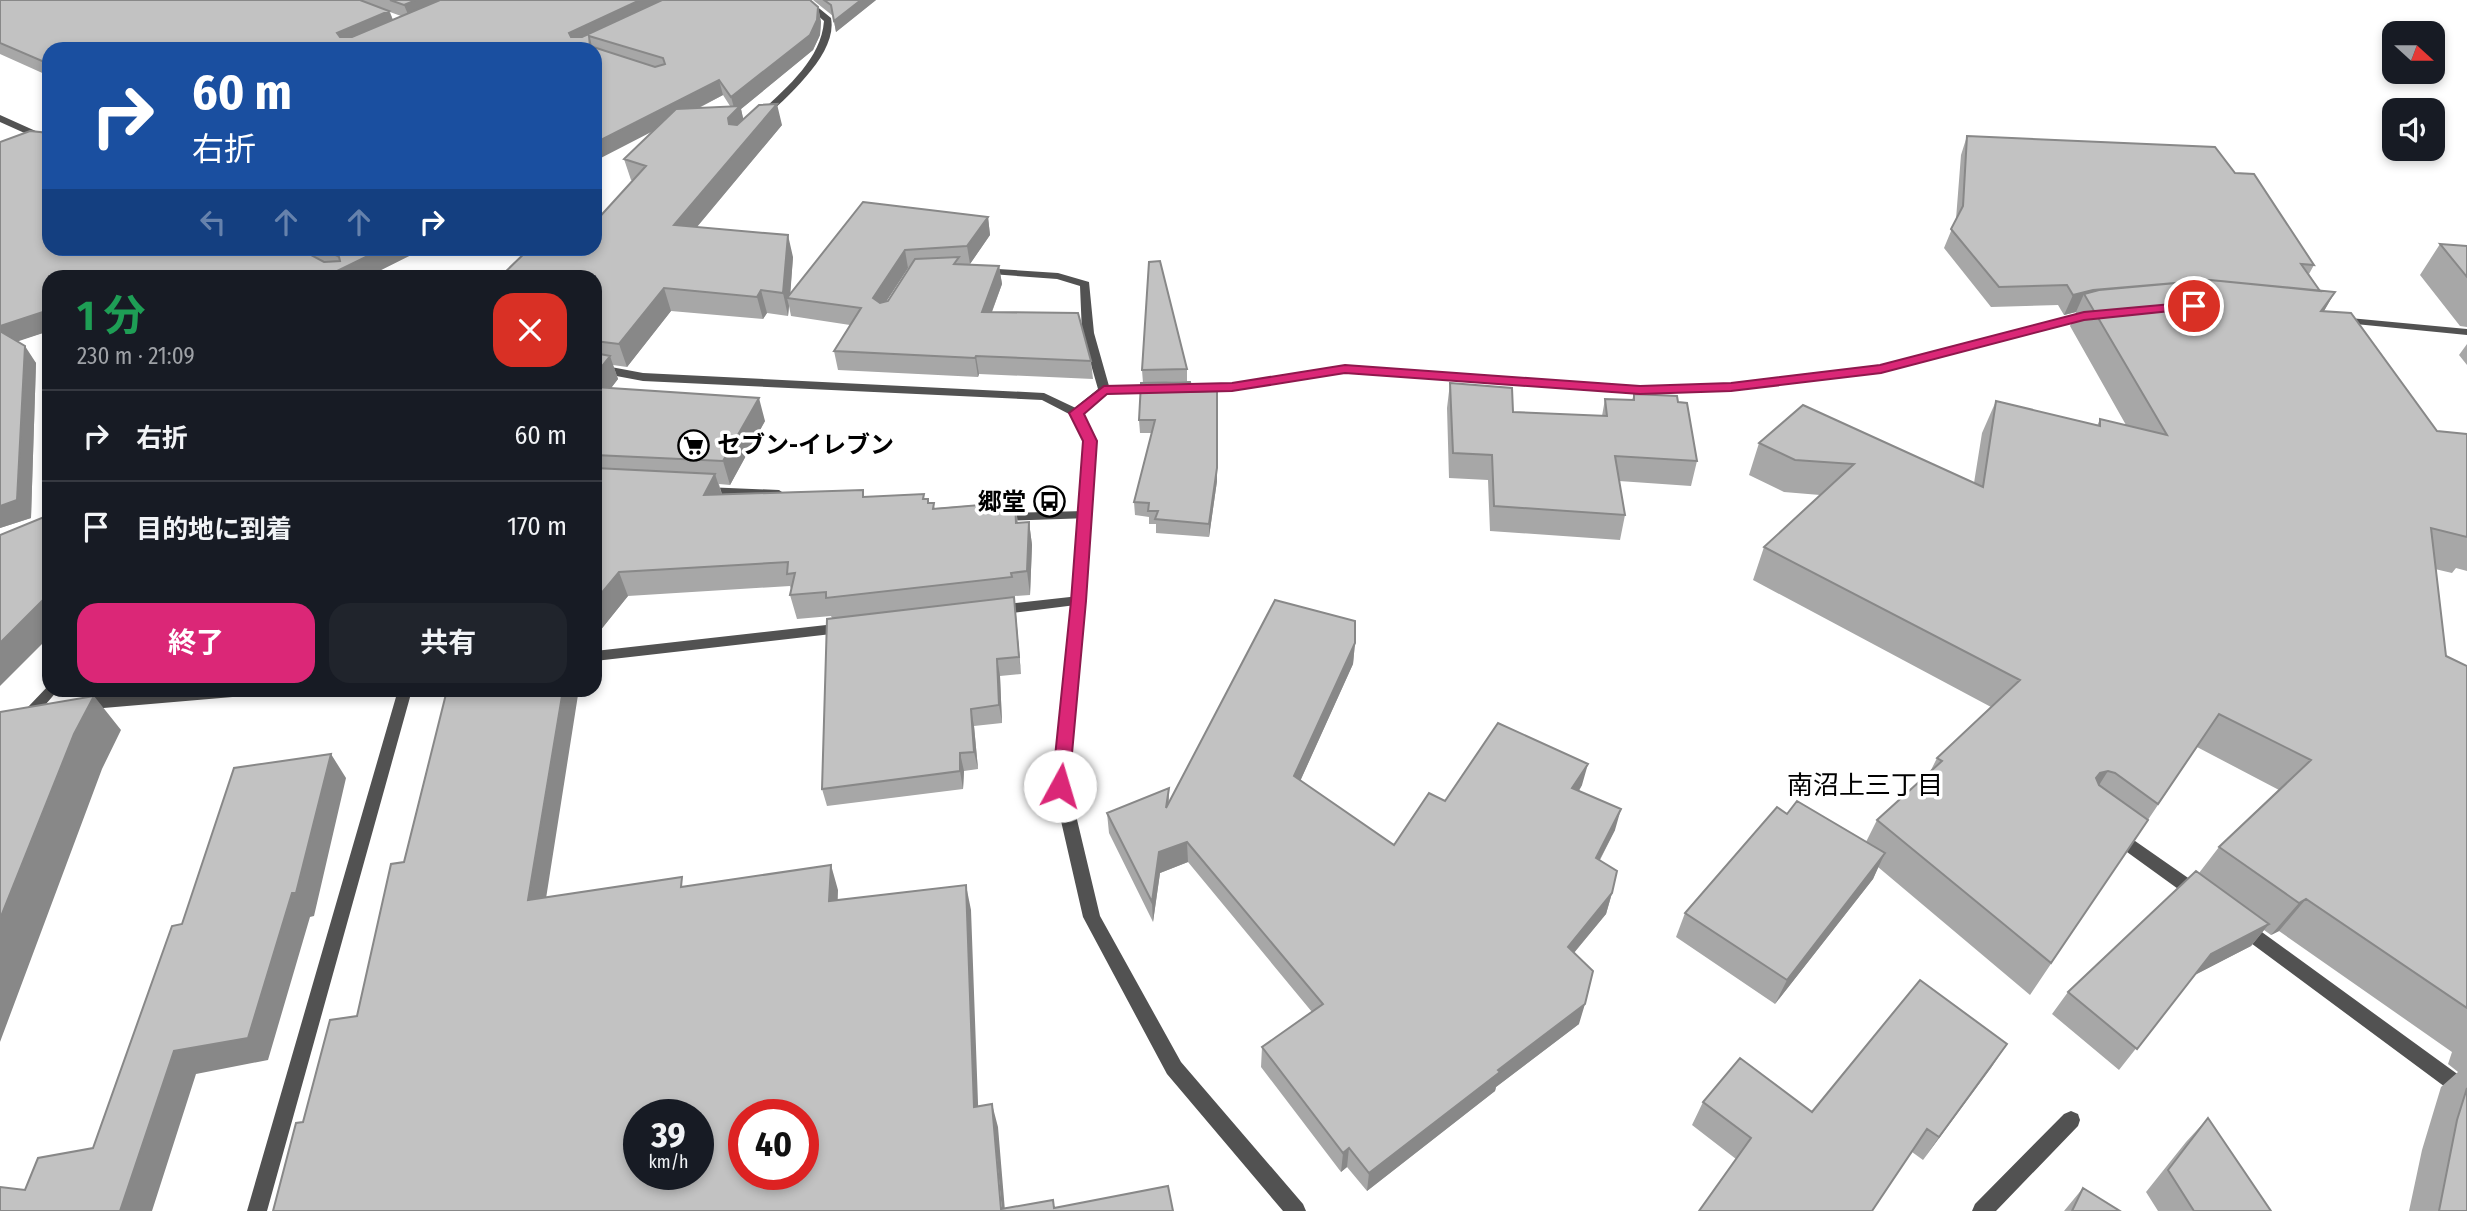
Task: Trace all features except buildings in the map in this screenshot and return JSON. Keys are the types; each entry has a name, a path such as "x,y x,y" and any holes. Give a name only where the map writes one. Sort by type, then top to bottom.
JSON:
{"street":[{"path":"756,122 819,53 830,33 828,20 804,0"},
{"path":"0,118 42,138"},
{"path":"963,269 1058,276 1084,285 1088,333 1104,390"},
{"path":"1076,413 1104,390 1232,387 1345,369 1640,390 1731,387 1881,369 2084,316 2098,315"},
{"path":"2327,319 2467,332"},
{"path":"602,369 643,377 1044,397 1076,413 1090,441 1079,601 1060,786 1092,917 1174,1068 1297,1211"},
{"path":"691,490 786,495"},
{"path":"982,514 1007,518 1085,515"},
{"path":"982,612 1079,601"},
{"path":"602,655 858,626"},
{"path":"42,697 29,708 168,697"},
{"path":"257,1211 403,697"},
{"path":"2097,821 2209,903"},
{"path":"2232,919 2467,1092"},
{"path":"1982,1211 2071,1120"}],"place":[{"name":"セブン-イレブン","path":"694,445"},
{"name":"郷堂","path":"1049,502"}],"district":[{"name":"南沼上三丁目","path":"1865,785"}],"route":[{"path":"1060,786 1079,601 1090,441 1076,413 1104,390 1232,387 1345,369 1640,390 1731,387 1881,369 2084,316 2194,306"}]}
